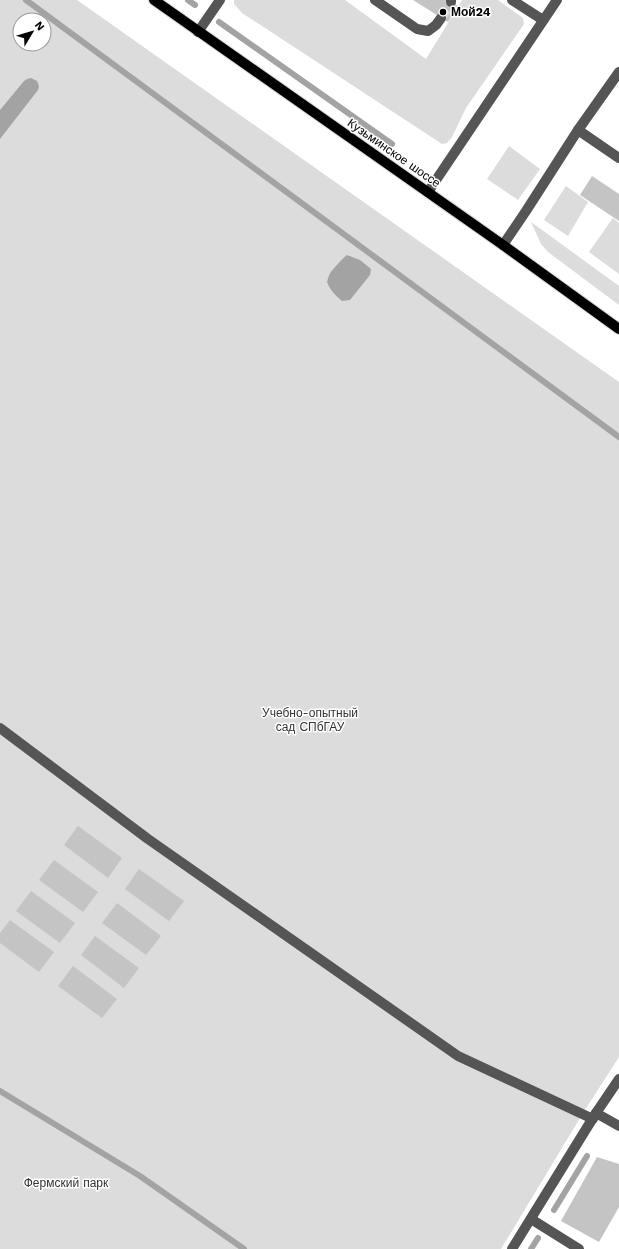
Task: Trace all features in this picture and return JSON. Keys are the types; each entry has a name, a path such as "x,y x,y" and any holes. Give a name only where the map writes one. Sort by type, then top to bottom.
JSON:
{"main road":[{"name":"Кузьминское шоссе","path":"154,0 503,245 619,329"}],"street":[{"path":"198,32 220,0"},
{"path":"374,0 417,29 428,31 436,25 441,18"},
{"path":"512,0 543,20"},
{"path":"428,192 557,0"},
{"path":"503,245 578,130 619,72"},
{"path":"578,130 619,158"},
{"path":"0,728 148,839 458,1056 619,1126"},
{"path":"512,1249 619,1079"},
{"path":"531,1219 578,1249"}],"green space":[{"name":"Учебно-опытный сад СПбГАУ","path":"0,0 77,0 619,382 619,1057 583,1113 501,1249 0,1249"},
{"path":"234,0 345,0 426,59 462,0 498,0 523,18 524,24 466,108 452,137 447,143 442,144 242,13 234,4"},
{"path":"509,146 540,169 518,200 487,179"},
{"path":"566,186 588,202 568,236 544,220"},
{"path":"613,218 619,223 619,274 589,252"},
{"path":"531,222 619,286 619,305 548,252 541,244"}],"shaded area":[{"path":"31,78 37,81 39,86 38,90 0,139 0,110 24,81"},
{"path":"347,255 360,260 371,269 370,275 350,300 342,301 333,292 327,282 330,273"}],"building":[{"name":"Мой24","path":"413,0 448,0 458,6 448,22"},
{"path":"592,176 619,194 619,221 580,195"},
{"path":"78,826 122,858 108,878 64,845"},
{"path":"54,860 98,892 83,912 39,880"},
{"path":"139,869 184,901 169,921 125,889"},
{"path":"31,891 75,923 60,943 16,911"},
{"path":"117,903 161,936 146,955 102,923"},
{"path":"10,920 54,952 39,972 0,943 0,933"},
{"path":"95,936 139,968 124,988 81,955"},
{"path":"73,966 117,999 102,1018 58,986"},
{"path":"597,1157 619,1164 619,1207 599,1242 561,1221"}],"waterway":[{"path":"26,0 619,437"},
{"path":"188,0 195,5"},
{"path":"219,22 392,144"},
{"path":"0,1091 140,1176 244,1249"},
{"path":"554,1210 587,1156"},
{"path":"531,1249 538,1238"}],"tunnel":[{"path":"441,18 451,2"}],"place":[{"name":"Мой24","path":"443,12"}],"park label":[{"name":"Фермский парк","path":"66,1183"}]}
